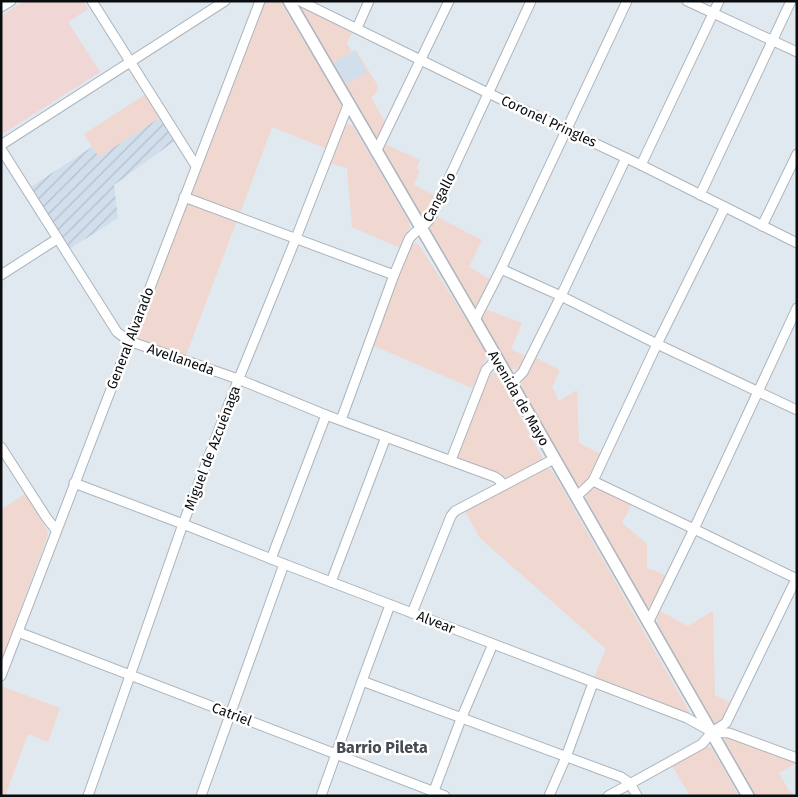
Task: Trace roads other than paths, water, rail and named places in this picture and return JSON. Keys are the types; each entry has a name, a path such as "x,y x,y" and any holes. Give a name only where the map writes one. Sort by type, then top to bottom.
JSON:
{"main road":[{"name":"Avenida de Mayo","path":"289,1 475,320 748,796"}],"street":[{"path":"1,7 11,1"},
{"path":"92,1 196,166"},
{"path":"1,145 225,1"},
{"name":"General Alvarado","path":"1,676 260,1"},
{"name":"Coronel Pringles","path":"300,1 641,165 797,243"},
{"path":"357,28 369,1"},
{"path":"376,152 449,1"},
{"name":"Cangallo","path":"341,420 409,239 412,234 428,223 531,1"},
{"path":"475,320 501,269 627,1"},
{"path":"687,1 797,52"},
{"path":"641,165 719,1"},
{"path":"700,195 791,1"},
{"name":"Miguel de Azcuénaga","path":"88,796 130,674 238,379 348,105"},
{"name":"Avellaneda","path":"1,148 117,332 129,341 238,379 326,415 451,460 494,477 504,485"},
{"path":"762,226 797,154"},
{"path":"511,384 523,372 626,158"},
{"path":"184,197 394,275"},
{"path":"576,497 593,482 657,344 725,207"},
{"path":"1,276 57,239"},
{"path":"501,269 797,410"},
{"path":"648,622 694,529 797,308"},
{"path":"451,460 486,370 497,360"},
{"path":"271,559 326,415"},
{"path":"332,582 386,437"},
{"path":"1,447 56,530"},
{"path":"412,613 451,516 458,508 554,459"},
{"path":"593,482 796,578 726,723 712,732 702,744 608,796"},
{"name":"Alvear","path":"74,483 688,718 712,732 729,733 797,758"},
{"path":"201,796 284,564"},
{"path":"321,796 390,605"},
{"name":"Catriel","path":"18,632 335,754 432,794 445,796"},
{"path":"432,794 461,718 493,644"},
{"path":"362,681 621,777 630,783 637,796"},
{"path":"549,796 566,757 593,683"}],"district":[{"name":"Barrio Pileta","path":"382,747"}]}
